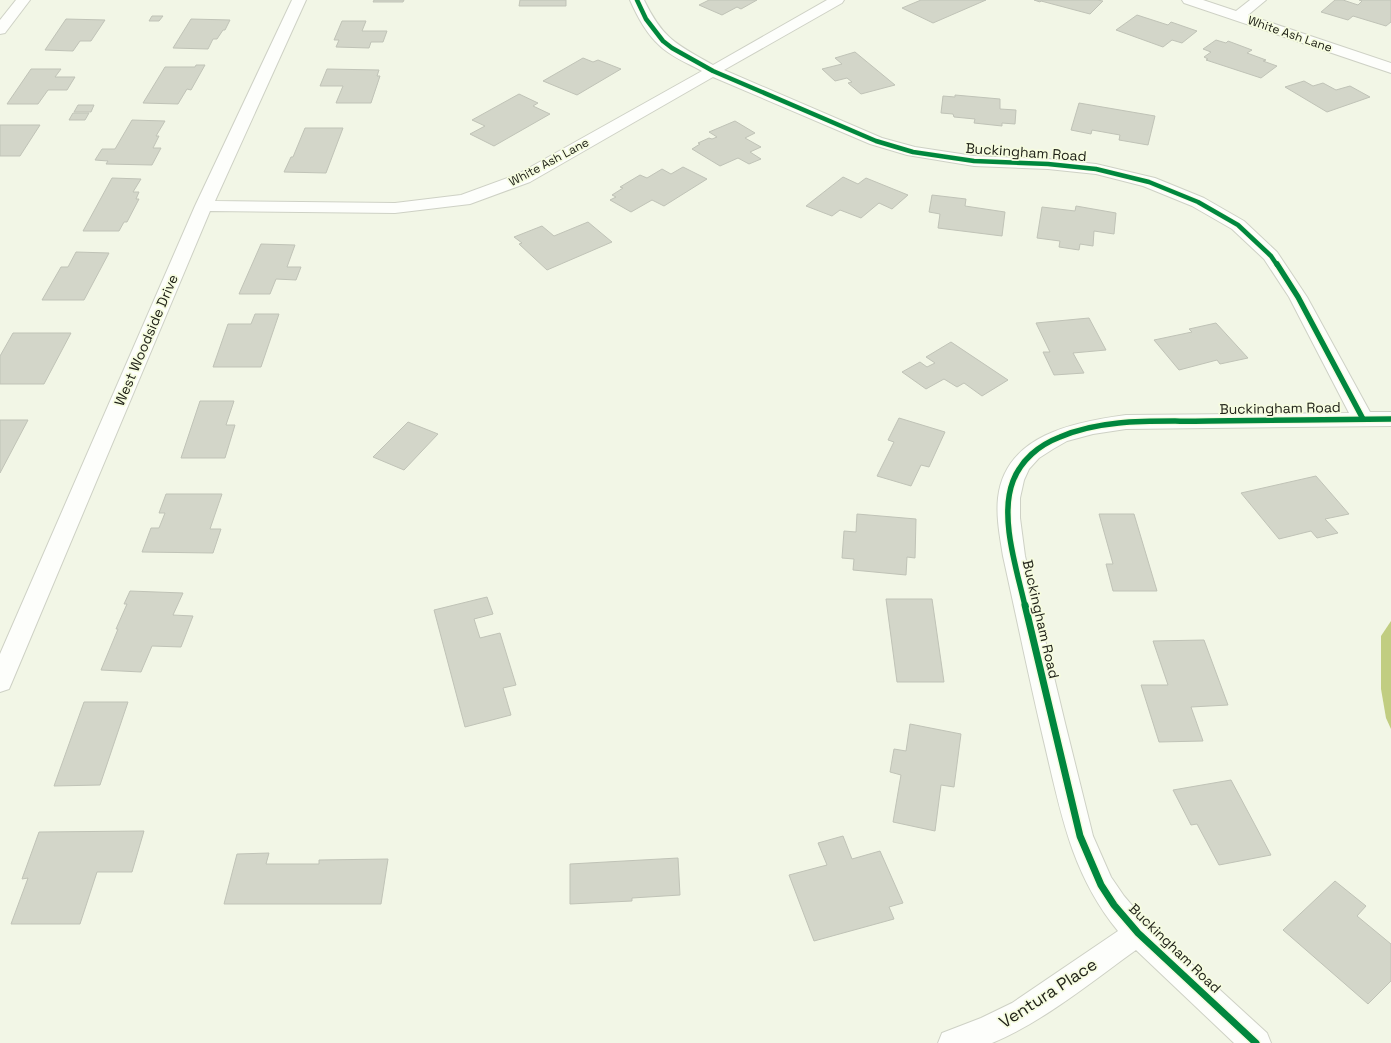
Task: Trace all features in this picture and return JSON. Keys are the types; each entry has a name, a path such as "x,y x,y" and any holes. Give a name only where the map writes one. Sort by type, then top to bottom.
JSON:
{"street":[{"path":"0,30 23,0"},
{"name":"West Woodside Drive","path":"0,682 204,206 299,0"},
{"name":"Buckingham Road","path":"638,0 646,19 663,41 672,48 713,70 876,141 913,152 974,161 1048,164 1096,169 1149,182 1198,202 1238,225 1271,256 1298,297 1363,420 1126,422 1098,425 1076,430 1055,438 1036,450 1022,463 1012,481 1009,498 1009,529 1052,723 1080,836 1101,885 1114,905 1138,933 1256,1043"},
{"name":"White Ash Lane","path":"204,206 394,208 464,200 524,178 837,0"},
{"name":"White Ash Lane","path":"1189,0 1391,68"},
{"path":"1238,16 1260,0"},
{"path":"1363,420 1391,419"},
{"name":"Ventura Place","path":"953,1043 988,1030 1022,1013 1138,933"}],"shaded area":[{"path":"1391,621 1391,729 1386,718 1381,689 1381,636"}],"building":[{"path":"374,0 404,0 403,2 373,2"},
{"path":"520,0 566,0 566,6 519,6"},
{"path":"709,0 757,0 741,9 737,7 722,15 699,5"},
{"path":"921,0 986,0 933,23 902,8"},
{"path":"1034,0 1097,0 1103,1 1090,14"},
{"path":"1335,0 1343,0 1358,5 1362,1 1359,0 1391,0 1391,22 1386,26 1353,16 1348,20 1321,12"},
{"path":"1137,15 1168,25 1171,22 1197,31 1182,43 1172,40 1163,47 1116,30"},
{"path":"152,16 163,16 159,21 149,21"},
{"path":"66,19 105,20 91,41 80,41 73,51 45,50"},
{"path":"191,19 230,20 225,30 223,30 217,39 213,39 208,49 173,48"},
{"path":"342,21 366,21 362,31 387,31 383,42 371,42 369,48 336,47 339,40 334,40"},
{"path":"1216,40 1226,43 1228,41 1252,50 1247,53 1277,66 1261,78 1206,60 1208,59 1204,57 1211,52 1203,49"},
{"path":"855,52 895,85 861,94 848,83 852,82 847,78 835,81 822,69 842,64 835,58"},
{"path":"583,58 593,62 598,60 621,69 577,95 543,81"},
{"path":"196,65 205,65 191,90 187,89 178,104 143,103 165,67 195,67"},
{"path":"31,69 61,69 55,77 75,77 67,90 48,90 38,104 7,104"},
{"path":"327,69 379,70 377,76 380,76 371,103 336,103 343,86 320,86"},
{"path":"1304,81 1313,86 1323,83 1336,90 1350,86 1370,97 1327,112 1285,87"},
{"path":"519,94 538,103 533,106 550,114 494,146 470,134 485,126 472,120"},
{"path":"955,95 1000,99 1000,109 1016,110 1015,124 1002,123 1002,126 974,123 975,119 954,117 953,114 941,113 943,96 955,97"},
{"path":"1079,103 1155,116 1148,145 1119,140 1120,135 1092,130 1091,134 1071,130"},
{"path":"78,105 94,105 91,112 74,112"},
{"path":"73,113 89,113 85,120 69,120"},
{"path":"132,120 165,121 156,136 159,136 153,148 161,148 152,165 106,164 108,161 95,160 102,149 115,149"},
{"path":"735,121 755,133 745,138 761,147 750,152 761,159 749,164 738,158 720,166 692,149 700,144 698,143 709,138 712,139 717,137 709,132"},
{"path":"0,125 40,125 20,156 0,156"},
{"path":"305,128 343,128 326,173 284,172 291,157 293,157"},
{"path":"683,167 707,179 664,206 652,200 631,212 610,200 616,197 612,195 623,188 620,187 640,175 647,178 662,169 671,174"},
{"path":"843,177 858,184 866,178 908,195 892,209 879,203 861,218 840,210 832,216 806,206"},
{"path":"112,178 141,179 133,192 139,192 136,199 139,199 127,222 124,222 119,231 83,231"},
{"path":"932,195 966,199 965,206 1005,212 1002,236 938,228 940,214 929,212"},
{"path":"1076,206 1116,213 1114,234 1094,231 1093,246 1080,244 1079,250 1059,247 1060,241 1037,238 1042,207 1075,211"},
{"path":"588,222 612,242 547,270 519,244 522,243 514,237 542,226 554,236"},
{"path":"261,244 295,245 287,267 301,267 296,280 276,279 270,294 239,294"},
{"path":"76,252 109,253 84,300 42,300 61,267 68,267"},
{"path":"255,314 279,314 261,367 213,367 228,324 251,324"},
{"path":"1089,318 1106,350 1073,353 1084,373 1054,375 1043,352 1050,352 1036,323"},
{"path":"1216,323 1248,358 1220,364 1217,360 1179,370 1154,340 1192,332 1189,329"},
{"path":"13,333 71,333 44,384 0,384 0,356"},
{"path":"951,342 1008,380 982,396 964,383 957,387 944,379 926,389 902,372 920,362 927,367 935,363 926,357"},
{"path":"200,401 234,401 226,425 235,425 225,458 181,458"},
{"path":"899,418 945,432 929,467 921,465 911,486 877,476 894,442 888,440"},
{"path":"0,420 28,420 0,473"},
{"path":"408,422 438,434 404,470 373,457"},
{"path":"1316,476 1349,514 1325,519 1338,533 1317,538 1311,531 1279,539 1241,493"},
{"path":"166,494 222,494 210,529 221,529 213,553 142,552 151,528 159,528 165,513 159,513"},
{"path":"857,514 916,519 915,558 907,557 906,575 853,570 854,559 842,558 844,531 856,532"},
{"path":"1099,514 1134,514 1157,591 1113,591 1106,564 1113,564"},
{"path":"130,591 183,593 173,615 193,616 181,647 152,646 141,672 101,670 118,629 116,629 127,604 124,604"},
{"path":"487,597 493,614 474,619 480,638 500,633 516,685 503,688 511,715 465,727 434,610"},
{"path":"886,599 932,599 944,682 897,682"},
{"path":"1204,640 1228,705 1191,707 1203,741 1159,742 1141,685 1168,685 1153,641"},
{"path":"84,702 128,702 100,785 54,786"},
{"path":"910,724 961,734 954,787 941,785 935,831 893,822 901,775 890,772 894,749 906,751"},
{"path":"1231,780 1271,855 1219,865 1197,824 1191,825 1173,790"},
{"path":"144,831 132,872 97,872 80,924 11,924 28,878 22,879 39,832"},
{"path":"843,836 852,859 880,851 903,903 889,907 894,919 814,941 789,875 827,865 818,843"},
{"path":"269,853 266,864 319,864 319,860 388,859 381,904 224,904 237,854"},
{"path":"678,858 680,895 632,898 632,901 570,904 570,864"},
{"path":"1335,881 1366,906 1357,916 1391,944 1391,981 1368,1004 1283,930"}],"cycle path":[{"path":"637,0 646,19 663,41 672,48 713,71 876,141 913,152 974,161 1048,164 1096,169 1149,182 1198,202 1238,225 1271,256 1298,297 1363,419"},
{"path":"1256,1043 1138,933 1114,905 1101,885 1080,836 1052,723 1014,556 1008,508 1010,489 1021,465 1032,453 1060,436 1093,427 1126,422 1391,419"}]}
